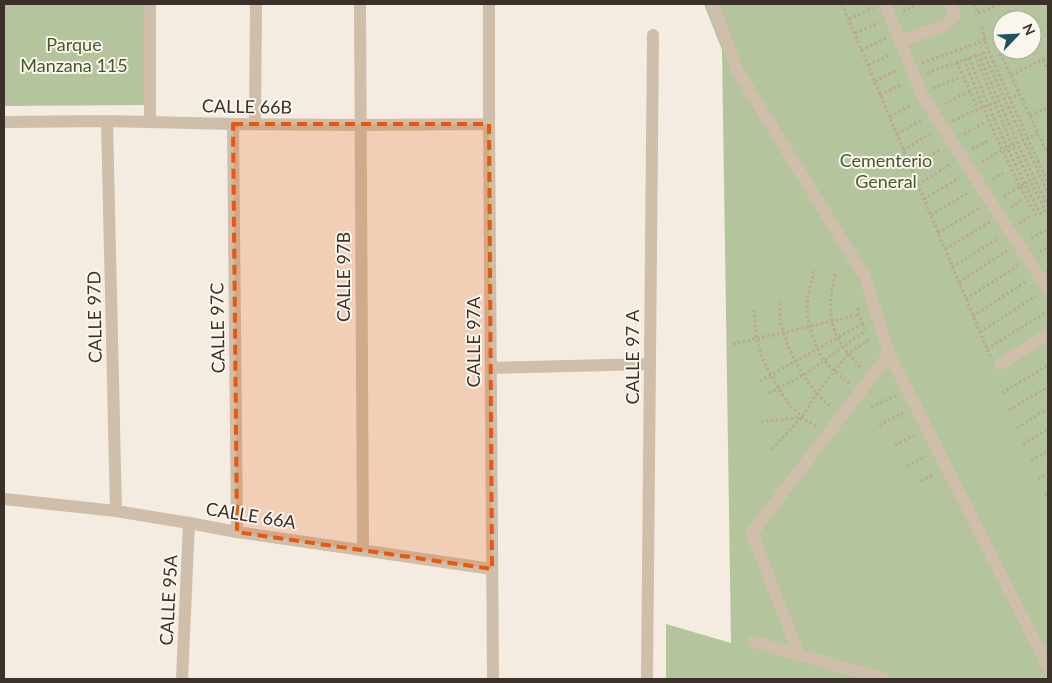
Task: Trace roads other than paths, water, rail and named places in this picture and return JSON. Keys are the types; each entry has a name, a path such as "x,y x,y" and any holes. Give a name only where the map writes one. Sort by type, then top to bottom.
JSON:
{"street":[{"path":"150,4 150,122"},
{"path":"255,124 256,4"},
{"name":"CALLE 97B","path":"360,4 362,550"},
{"name":"CALLE 97A","path":"489,4 493,679"},
{"path":"713,4 737,70 865,277 890,354 1048,667"},
{"path":"881,4 896,43 923,97 1045,291"},
{"path":"896,43 946,25 955,16 950,4"},
{"name":"CALLE 97 A","path":"648,679 653,35"},
{"name":"CALLE 66B","path":"4,122 107,121 360,125 489,124"},
{"name":"CALLE 97D","path":"107,121 116,512"},
{"name":"CALLE 97C","path":"233,124 237,532"},
{"path":"996,362 1048,335"},
{"path":"798,655 752,533 890,354"},
{"path":"491,368 650,364"},
{"name":"CALLE 66A","path":"4,499 116,512 237,532 492,569"},
{"name":"CALLE 95A","path":"182,679 189,523"},
{"path":"754,642 884,679"}],"park label":[{"name":"Parque Manzana 115","path":"74,54"},
{"name":"Cementerio General","path":"886,170"}]}
